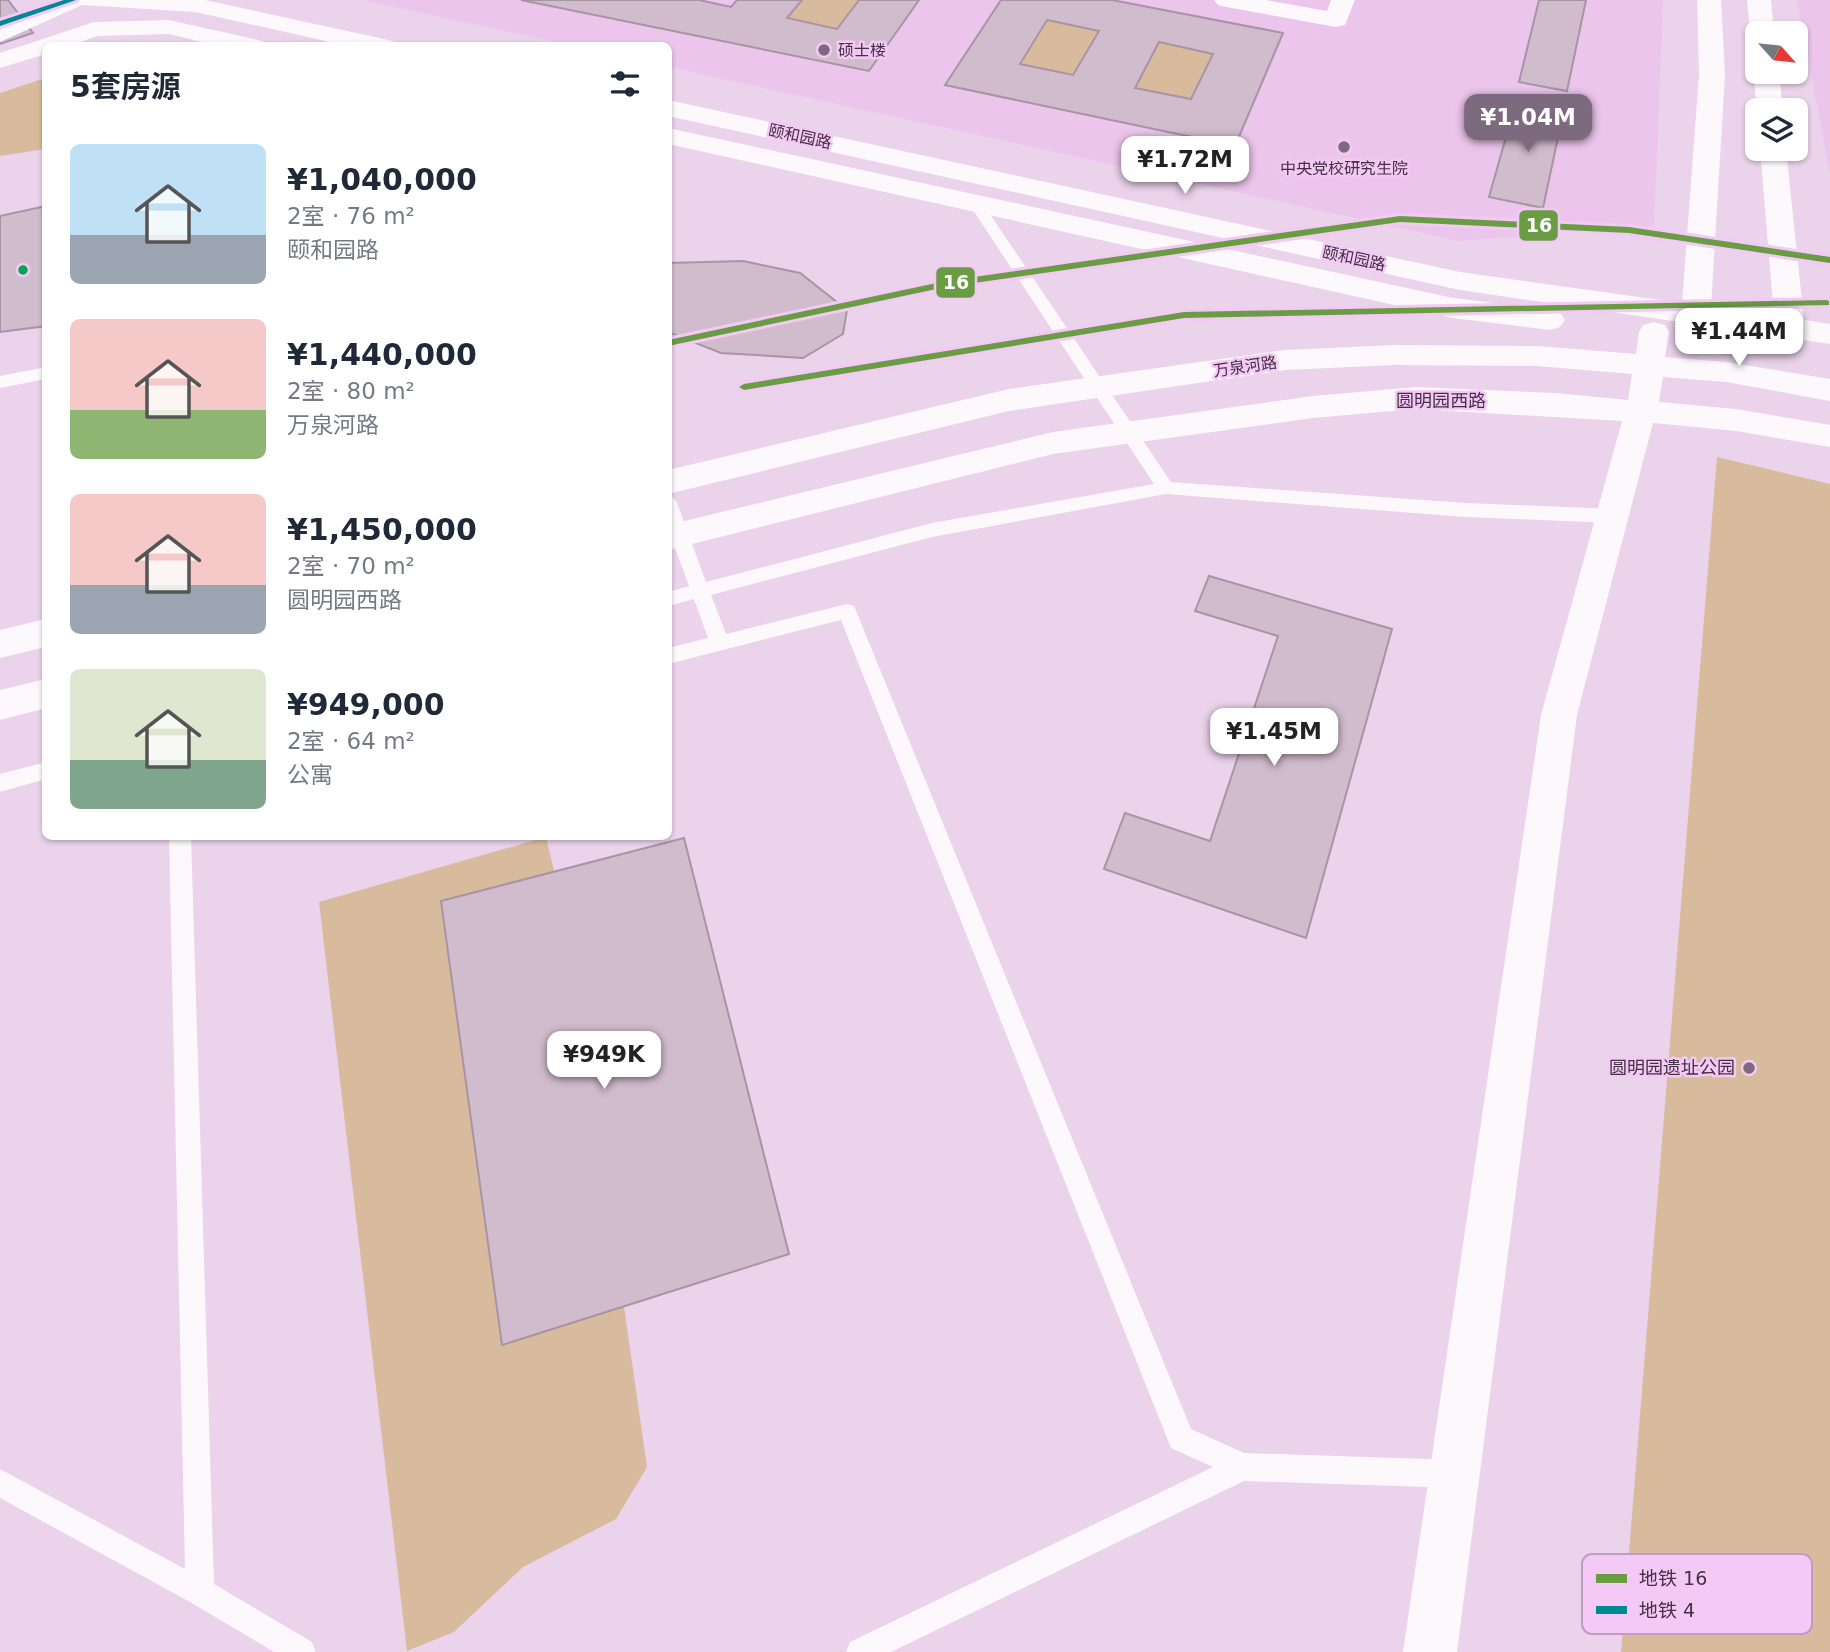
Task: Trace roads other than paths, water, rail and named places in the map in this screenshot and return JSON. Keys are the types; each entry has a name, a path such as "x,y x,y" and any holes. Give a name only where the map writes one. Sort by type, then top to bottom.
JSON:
{"main road":[{"path":"0,15 74,0"},
{"path":"74,0 94,29"},
{"path":"0,35 74,0"},
{"path":"91,0 195,5 366,42"},
{"path":"1226,0 1336,20 1343,0"},
{"path":"1654,332 1696,313 1712,75 1709,0"},
{"path":"1759,0 1761,21"},
{"path":"56,42 94,29 169,27 236,42"},
{"path":"0,61 42,47"},
{"name":"颐和园路","path":"672,108 1461,281 1790,327"},
{"name":"颐和园路","path":"672,137 1453,308 1654,332"},
{"path":"1774,161 1790,327"},
{"path":"1654,332 1790,327 1830,334"},
{"path":"1654,332 1755,344 1830,360"},
{"path":"1430,1652 1457,1474 1559,715 1644,398 1654,332"},
{"name":"万泉河路","path":"672,481 1009,400 1285,360 1395,355 1537,356 1726,372 1830,390"},
{"name":"圆明园西路","path":"672,537 1053,443 1313,407 1416,398 1556,404 1674,414 1736,420 1830,436"},
{"path":"0,643 42,634"},
{"path":"0,705 42,694"}],"lane":[{"path":"976,204 1166,488"},
{"path":"0,382 42,374"},
{"path":"672,598 932,530 1166,488 1466,510 1613,516"},
{"path":"672,514 719,642"},
{"path":"672,655 847,611 1181,1438 1243,1467 1457,1474"},
{"path":"0,783 42,771"},
{"path":"180,840 200,1592"},
{"path":"860,1652 1243,1467"},
{"path":"0,1483 200,1592 302,1652"}],"metro line":[{"name":"4","path":"0,24 72,0"},
{"name":"16","path":"672,342 946,284 1400,219 1629,230 1830,260"},
{"name":"16","path":"744,387 1184,315 1826,303"}],"place":[{"name":"硕士楼","path":"824,50"},
{"name":"中央党校研究生院","path":"1344,147"},
{"name":"圆明园遗址公园","path":"1749,1068"}]}
